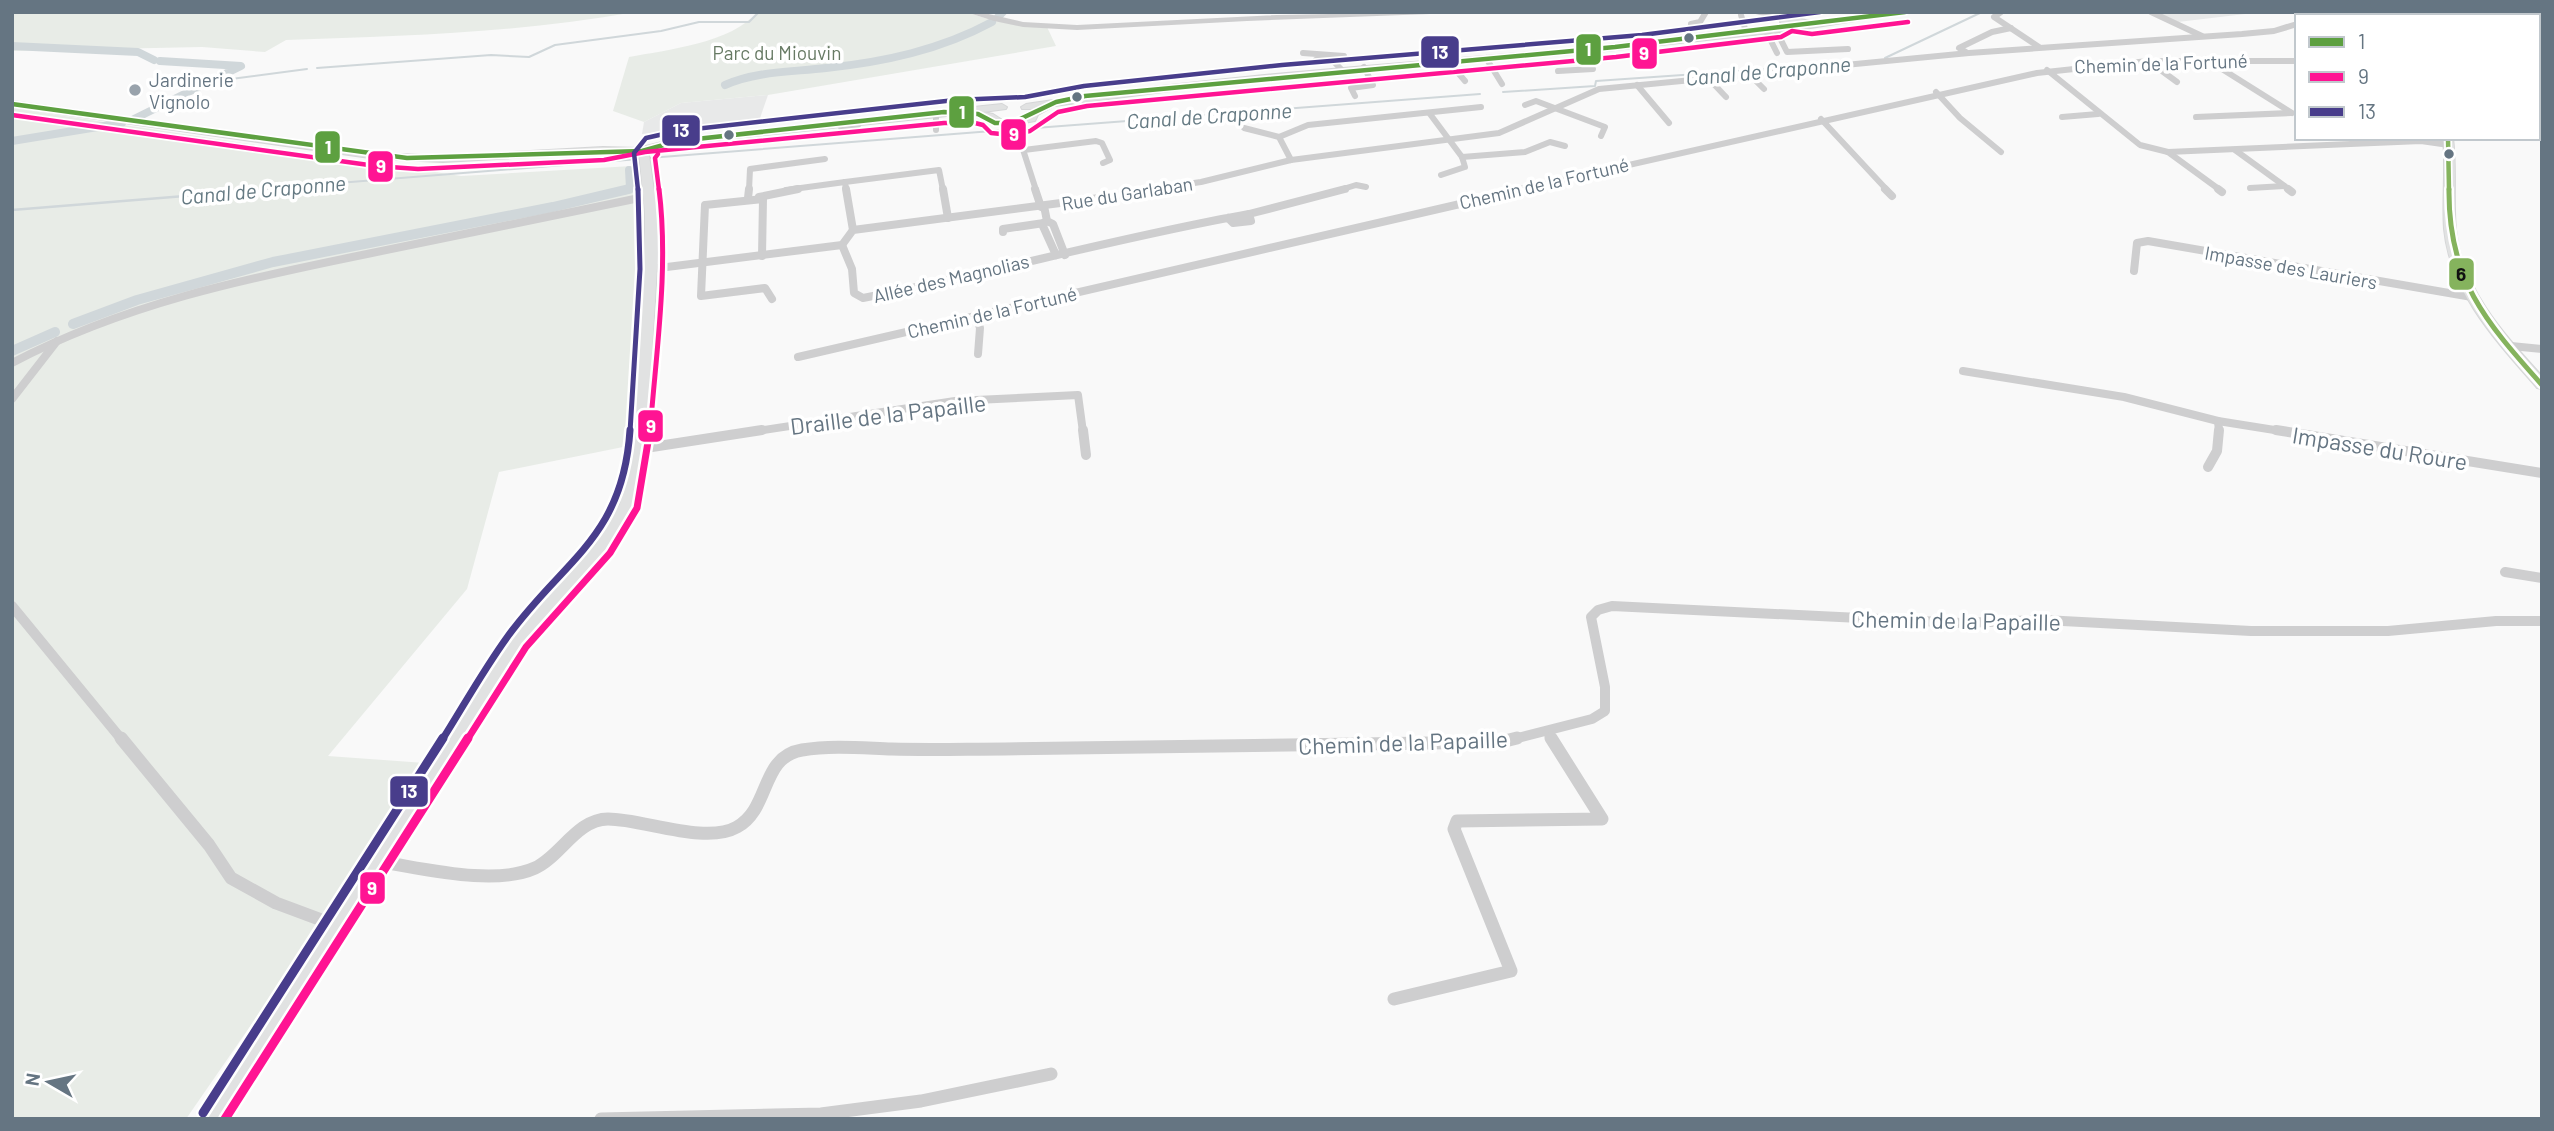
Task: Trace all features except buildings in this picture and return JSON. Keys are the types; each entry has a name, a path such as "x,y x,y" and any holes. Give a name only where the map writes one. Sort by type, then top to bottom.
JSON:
{"main road":[{"path":"944,114 1002,107 1030,110 1055,102 1342,69 1579,51 1746,32 1784,23 1906,12"},
{"path":"12,104 407,158 643,148 678,141 922,114 989,116 1002,124 1025,122 1030,110"},
{"path":"989,116 1002,107"},
{"path":"2449,142 2452,243 2461,274 2472,297 2542,385"},
{"path":"212,1119 517,641 602,547 616,528 627,504 639,449 651,269 649,196 643,148"}],"street":[{"path":"970,12 1007,22 1105,29 1187,22 1430,12"},
{"path":"1691,24 1700,22 1706,12"},
{"path":"1751,12 1784,23"},
{"path":"2001,12 1994,17 2039,47"},
{"path":"2151,12 2204,37"},
{"path":"1741,15 1746,32"},
{"path":"1784,23 1787,52 1848,49"},
{"path":"1777,53 1784,23"},
{"name":"Rue du Garlaban","path":"853,230 1043,207 1201,182 1291,160 1499,133 1557,110 1587,92 1599,89 1969,53 2274,31 2295,25"},
{"path":"1969,53 1959,48 1992,32 2011,28"},
{"path":"1558,71 1593,69 1579,51"},
{"path":"1303,53 1344,56 1316,60 1333,61 1342,69"},
{"path":"1486,58 1502,84"},
{"path":"2203,58 2295,113"},
{"name":"Chemin de la Fortuné","path":"798,357 1936,92 2047,70 2147,60 2203,58 2295,61"},
{"path":"2147,60 2177,82"},
{"path":"1448,61 1465,81"},
{"path":"1355,96 1351,88 1373,85 1364,67"},
{"path":"2047,70 2098,114 2140,145 2168,152 2449,142"},
{"path":"1749,74 1764,89"},
{"path":"1708,78 1726,97"},
{"path":"1637,85 1669,122"},
{"path":"1936,92 1960,118 2001,152"},
{"path":"1525,105 1536,101 1605,127 1601,136"},
{"path":"1244,128 1257,129 1279,137 1308,125 1481,107"},
{"path":"2196,117 2295,113"},
{"path":"936,130 944,114"},
{"path":"1430,114 1452,141 1465,167 1441,174"},
{"path":"2062,117 2098,114"},
{"path":"1821,119 1892,196"},
{"path":"1002,124 1017,131 1025,122"},
{"name":"Allée des Magnolias","path":"1017,131 1043,207 1045,222 1060,255"},
{"path":"1279,137 1291,160"},
{"path":"1024,150 1096,141 1102,143 1110,160 1103,163"},
{"path":"1462,157 1525,152 1550,142 1565,146"},
{"path":"2235,150 2292,192"},
{"path":"2168,152 2222,191"},
{"path":"748,198 750,169 825,159"},
{"path":"772,299 765,288 701,296 705,205 759,197 768,193 939,170 948,218"},
{"path":"651,269 842,245 853,230 845,182"},
{"name":"Allée des Magnolias","path":"842,245 852,269 854,293 863,298 1060,255 1153,231 1228,218 1233,223 1243,224 1251,221 1249,214 1311,200 1356,185 1366,187"},
{"path":"2250,188 2284,186"},
{"path":"12,363 59,339 153,304 281,271 649,196"},
{"path":"759,197 763,199 762,256"},
{"path":"1003,232 1003,229 1045,222"},
{"name":"Impasse des Lauriers","path":"2134,271 2137,243 2148,241 2444,295 2472,297"},
{"path":"976,316 980,328 978,354"},
{"path":"12,398 59,339"},
{"path":"2511,346 2542,349"},
{"name":"Impasse du Roure","path":"1963,371 2110,394 2184,410 2218,421 2542,472"},
{"name":"Draille de la Papaille","path":"639,449 955,401 1078,395 1086,455"},
{"path":"2208,467 2217,455 2220,434 2218,421"},
{"path":"2505,572 2542,578"},
{"path":"12,606 209,845 231,878 276,903 335,925"},
{"name":"Chemin de la Papaille","path":"375,862 505,876 534,869 588,823 606,819 711,833 734,829 750,818 760,803 770,773 781,757 799,750 825,747 932,750 1501,742 1592,719 1605,711 1607,692 1594,647 1591,617 1598,610 1612,606 1962,623 2017,618 2146,627 2289,631 2420,629 2478,622 2542,621"},
{"path":"1394,999 1511,971 1454,829 1457,821 1602,819 1546,731"},
{"path":"601,1119 668,1113 711,1118 789,1117 957,1096 1051,1074"}],"shaded area":[{"path":"2157,12 2262,12 2178,22"},
{"path":"768,95 759,121 642,134 644,122 681,103"}],"green space":[{"path":"12,12 635,12 504,29 286,40 265,52 202,47 12,51"},
{"name":"Parc du Miouvin","path":"757,12 966,12 994,21 1047,27 1056,46 768,95 681,103 644,122 613,111 629,57 698,44 732,31 746,23"},
{"path":"12,108 461,176 632,166 644,289 628,446 499,472 467,589 328,756 425,763 311,938 186,1119 12,1119"}],"waterway":[{"path":"317,68 491,55 529,57 555,45 661,31 699,22 749,22 759,12"},
{"path":"998,17 1003,12"},
{"name":"Canal de Craponne","path":"1885,58 1982,12"},
{"path":"725,85 762,75 890,58 952,40 992,22"},
{"path":"12,46 138,52 154,60"},
{"path":"134,119 241,66 160,61"},
{"name":"Canal de Craponne","path":"1503,92 1595,86 1596,81 1783,68"},
{"path":"208,82 307,69"},
{"name":"Canal de Craponne","path":"1022,129 1480,94"},
{"path":"12,141 122,123"},
{"name":"Canal de Craponne","path":"649,158 1005,130"},
{"name":"Canal de Craponne","path":"252,190 639,159"},
{"path":"627,189 630,188 629,170"},
{"name":"Canal de Craponne","path":"12,210 273,189"},
{"path":"73,324 137,300 273,262 553,207 627,189"},
{"path":"12,351 55,332"}],"transit line":[{"name":"13","path":"203,1113 509,635 593,541 617,500 629,448 640,269 640,214 634,153 646,138 677,131 955,100 1025,97 1084,86 1282,65 1642,35 1820,12"},
{"name":"1","path":"12,104 407,158 642,151 678,141 944,112 978,114 995,123 1004,124 1025,119 1056,102 1085,96 1615,47 1905,12"},
{"name":"9","path":"12,115 376,166 418,169 604,160 645,152 679,151 944,123 975,123 983,125 991,133 1011,135 1030,131 1058,112 1087,106 1616,57 1781,37 1792,31 1812,34 1908,22"},
{"name":"6","path":"2448,140 2450,230 2461,274 2483,314 2542,385"},
{"name":"9","path":"225,1119 526,647 610,553 637,508 649,450 661,270 662,213 655,158 658,154"}],"place":[{"name":"Jardinerie Vignolo","path":"135,90"}]}
